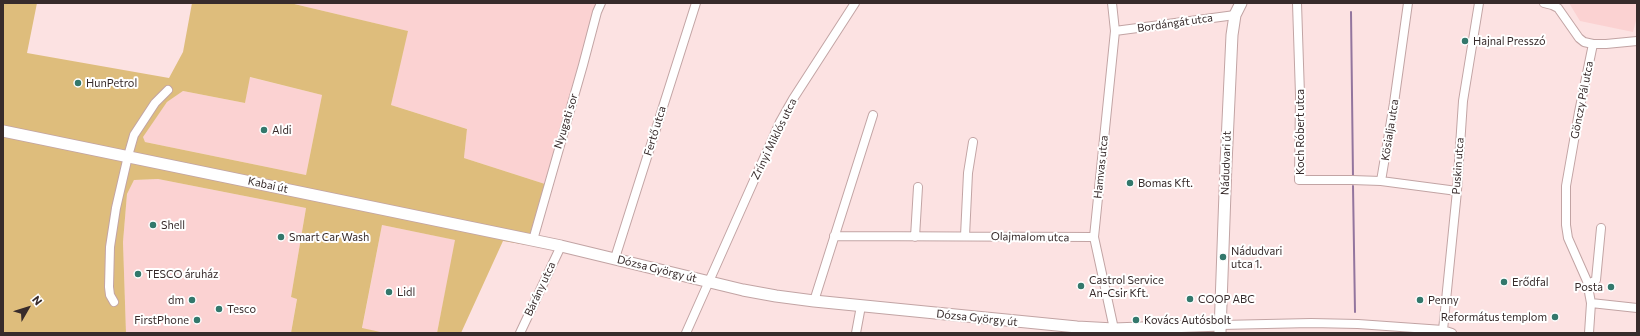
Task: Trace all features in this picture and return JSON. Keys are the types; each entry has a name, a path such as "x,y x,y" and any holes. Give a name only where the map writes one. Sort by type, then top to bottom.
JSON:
{"main road":[{"name":"Nádudvari út","path":"1220,329 1232,35 1235,15 1241,3"},
{"name":"Kabai út","path":"3,131 532,240"},
{"name":"Dózsa György út","path":"532,240 615,258 743,290 814,301 1077,327 1159,330 1220,329"}],"street":[{"name":"Nyugati sor","path":"532,240 597,12 601,3"},
{"name":"Fertő utca","path":"615,258 696,3"},
{"name":"Zrínyi Miklós utca","path":"686,333 780,122 793,99 855,3"},
{"name":"Hamvas utca","path":"1112,3 1115,31 1094,238 1114,329"},
{"name":"Koch Róbert utca","path":"1297,3 1300,95 1299,180 1381,181"},
{"name":"Kösialja utca","path":"1381,181 1408,3"},
{"name":"Puskin utca","path":"1443,330 1463,101 1479,3"},
{"path":"1544,3 1552,4 1558,8 1579,38 1584,42 1593,44 1637,41"},
{"name":"Bordángát utca","path":"1115,31 1235,15"},
{"name":"Gönczy Pál utca","path":"1589,333 1591,303 1587,281 1568,238 1566,223 1566,186 1593,44"},
{"path":"114,302 110,295 109,287 110,247 116,208 128,156 134,134 155,103 168,90"},
{"path":"814,301 873,115"},
{"path":"965,236 968,173 973,142"},
{"path":"1381,181 1456,191"},
{"path":"915,237 918,188"},
{"path":"1592,282 1596,280 1601,228"},
{"name":"Olajmalom utca","path":"834,236 1094,238"},
{"name":"Bárány utca","path":"520,333 561,246"},
{"path":"1591,303 1637,308"},
{"path":"856,333 861,306"},
{"name":"Dózsa György út","path":"1220,329 1311,323 1358,324 1443,330 1452,333"}],"shaded area":[{"path":"3,3 37,3 27,53 169,78 183,52 192,3 290,3 408,31 391,105 467,129 464,158 545,184 527,245 503,241 461,333 437,333 455,240 382,225 362,328 385,333 291,333 297,299 291,297 306,208 158,179 134,180 127,194 123,242 126,333 3,333","holes":["250,77 322,95 306,175 145,142 143,137 167,102 183,91 245,103"]},
{"path":"290,3 598,3 590,23 545,184 464,158 467,129 391,105 407,31"},
{"path":"1569,3 1637,3 1637,17 1633,32 1580,21"},
{"path":"249,77 322,95 306,175 145,142 142,137 167,102 183,91 245,103"},
{"path":"158,179 306,208 291,297 297,298 291,333 126,333 123,242 127,194 134,180"},
{"path":"382,225 456,240 437,333 385,333 362,329"}],"waterway":[{"path":"1351,12 1353,177"},
{"path":"1353,186 1355,312"}],"place":[{"name":"Hajnal Presszó","path":"1465,41"},
{"name":"HunPetrol","path":"78,83"},
{"name":"Aldi","path":"264,130"},
{"name":"Bomas Kft.","path":"1130,183"},
{"name":"Shell","path":"153,225"},
{"name":"Smart Car Wash","path":"281,237"},
{"name":"Nádudvari utca 1.","path":"1223,257"},
{"name":"TESCO áruház","path":"138,274"},
{"name":"Erődfal","path":"1504,282"},
{"name":"Castrol Service An-Csir Kft.","path":"1081,286"},
{"name":"Posta","path":"1611,287"},
{"name":"Lidl","path":"389,292"},
{"name":"COOP ABC","path":"1190,299"},
{"name":"dm","path":"192,300"},
{"name":"Penny","path":"1420,300"},
{"name":"Tesco","path":"219,309"},
{"name":"Református templom","path":"1555,317"},
{"name":"FirstPhone","path":"197,320"},
{"name":"Kovács Autósbolt","path":"1136,320"}]}
